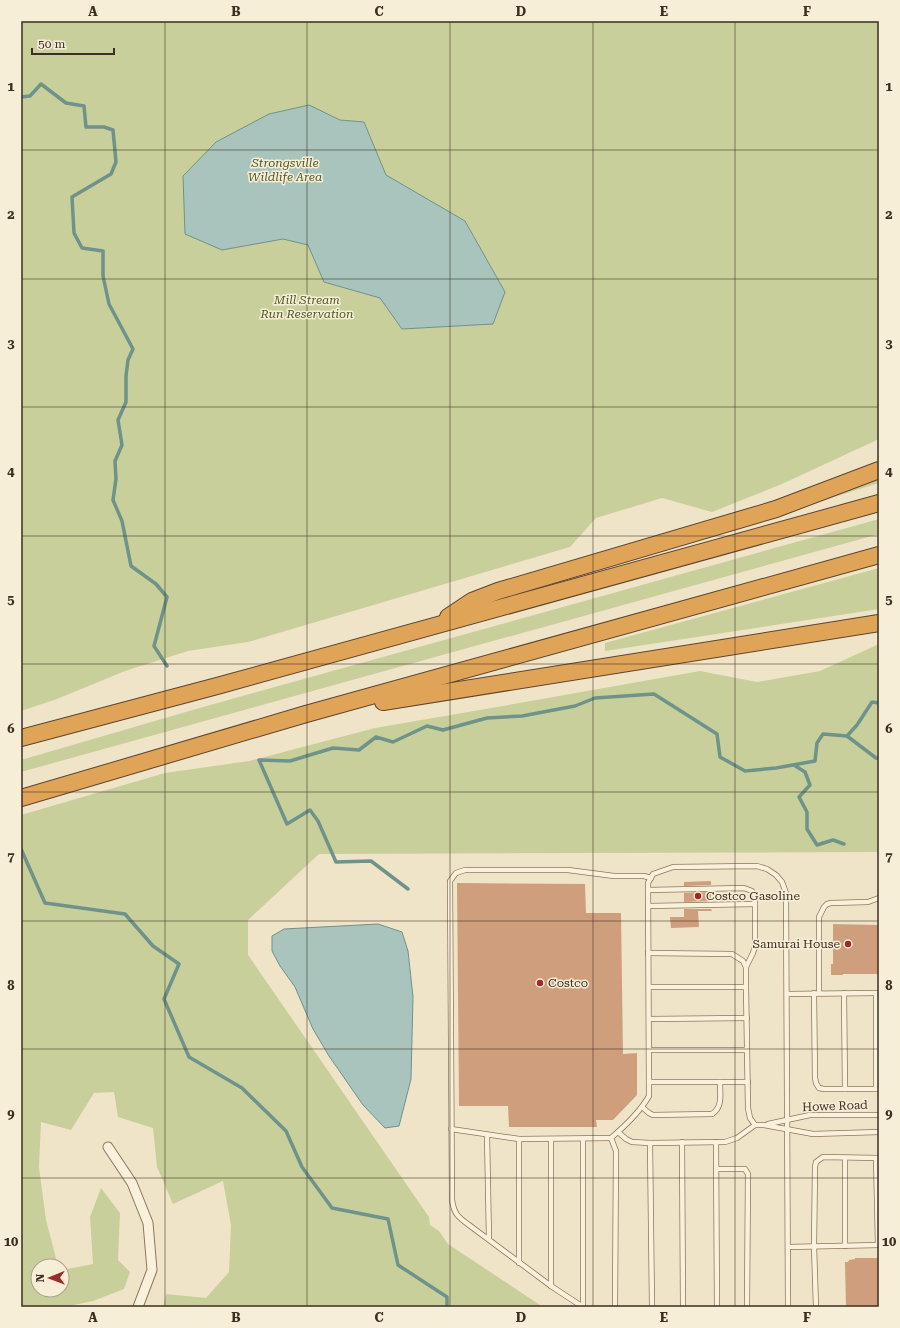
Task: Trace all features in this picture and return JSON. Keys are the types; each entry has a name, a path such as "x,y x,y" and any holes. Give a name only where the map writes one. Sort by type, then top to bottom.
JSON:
{"highway":[{"path":"433,626 472,601 498,591 776,508 879,470"},
{"path":"21,738 217,686 879,503"},
{"path":"21,798 306,714 879,555"},
{"path":"306,714 879,623"}],"street":[{"path":"108,1147 132,1183 148,1223 152,1270 138,1307"}],"lane":[{"path":"451,1129 519,1139 551,1140 611,1138 642,1107 649,1096 648,883 653,874 673,867 745,865 758,866 767,869 776,875 782,882 786,893 788,1307"},
{"path":"583,1307 458,1217 453,1208 451,1129 450,883 456,873 465,870 568,870 614,876 644,876 651,878"},
{"path":"648,890 744,888 752,891 755,896 755,946 753,954 746,967"},
{"path":"787,994 816,993 878,993 878,1088 819,1088 816,1083 816,993 819,923 821,911 827,904 831,903 868,902 879,898"},
{"path":"648,906 755,904"},
{"path":"648,953 732,954 743,961 746,967 748,1108 750,1118 755,1125"},
{"path":"649,987 746,987"},
{"path":"844,993 845,1089"},
{"path":"649,1019 747,1018"},
{"path":"649,1050 747,1050"},
{"path":"649,1082 748,1082"},
{"path":"642,1107 649,1114 653,1115 712,1114 717,1111 720,1105 720,1082"},
{"name":"Howe Road","path":"764,1125 810,1115 879,1115"},
{"path":"618,1132 632,1142 725,1142 737,1138 755,1125 764,1125"},
{"name":"Howe Road","path":"764,1125 813,1134 879,1132"},
{"path":"487,1135 489,1239"},
{"path":"611,1138 616,1151 615,1307"},
{"path":"519,1139 520,1263"},
{"path":"583,1139 583,1307"},
{"path":"551,1140 552,1286"},
{"path":"682,1142 683,1307"},
{"path":"716,1142 717,1307"},
{"path":"650,1143 652,1307"},
{"path":"788,1246 814,1246 878,1246 878,1158 823,1158 816,1162 814,1246 816,1307"},
{"path":"844,1158 845,1246"},
{"path":"717,1169 745,1169 748,1174 747,1307"}],"green space":[{"name":"Mill Stream Run Reservation","path":"21,21 879,21 879,439 782,484 712,512 662,498 596,518 570,547 248,642 188,651 125,671 57,699 21,711"},
{"path":"879,472 879,483 815,503"},
{"path":"879,519 879,534 21,772 21,760 196,709"},
{"path":"879,568 879,609 605,651 605,643"},
{"path":"879,644 879,852 319,854 248,920 248,955 429,1217 430,1225 439,1231 448,1244 543,1307 163,1307 166,1294 206,1298 229,1272 231,1225 223,1181 173,1204 157,1167 153,1128 118,1117 114,1092 94,1093 71,1130 41,1122 39,1167 46,1220 56,1258 30,1258 30,1298 70,1298 70,1268 93,1264 90,1217 101,1188 120,1213 118,1260 130,1272 124,1289 93,1301 64,1307 21,1307 21,815 165,773 249,761 375,728 700,671 757,682 820,671"}],"water":[{"path":"309,105 340,120 364,122 386,175 465,221 505,292 493,324 402,329 380,298 324,282 308,245 283,239 222,250 185,234 183,176 216,142 269,114"},
{"path":"378,924 402,932 408,951 413,997 411,1079 399,1126 385,1128 363,1105 329,1056 313,1029 295,987 280,966 272,951 272,936 284,929"}],"building":[{"path":"711,881 711,885 684,886 684,882"},
{"name":"Costco","path":"457,883 585,884 586,913 621,913 623,1054 637,1053 637,1095 613,1120 596,1120 597,1127 509,1127 508,1106 459,1106"},
{"path":"711,892 711,901 684,902 684,893"},
{"path":"684,909 711,909 712,911 698,911 699,927 671,928 670,917 684,917"},
{"name":"Samurai House","path":"833,924 879,925 879,974 831,975 831,964 833,964"},
{"path":"855,1258 879,1258 879,1307 846,1307 845,1262"}],"waterway":[{"path":"21,97 30,96 41,84 66,103 84,106 86,127 104,127 113,130 116,162 111,174 72,197 74,233 82,248 103,251 103,276 109,304 133,349 128,360 126,376 126,402 118,420 122,445 115,461 116,479 113,500 122,521 131,566 156,584 167,597 154,646 167,666"},
{"path":"408,889 371,861 336,862 318,821 310,810 287,824 259,760 290,761 333,748 359,750 376,737 393,742 427,726 443,730 487,718 522,716 575,706 595,698 654,694 717,734 720,757 745,771 776,768 815,761 817,743 823,734 847,736 857,725 872,702 879,703"},
{"path":"847,736 876,758 879,758"},
{"path":"794,765 805,772 810,785 799,797 807,812 807,829 817,845 833,840 844,844"},
{"path":"21,849 45,903 125,914 153,946 179,964 164,999 189,1057 242,1088 286,1131 302,1167 332,1208 388,1219 398,1265 447,1297 447,1307"}],"place":[{"name":"Costco Gasoline","path":"698,896"},
{"name":"Samurai House","path":"848,944"},
{"name":"Costco","path":"540,983"}],"park label":[{"name":"Strongsville Wildlife Area","path":"285,170"}]}
